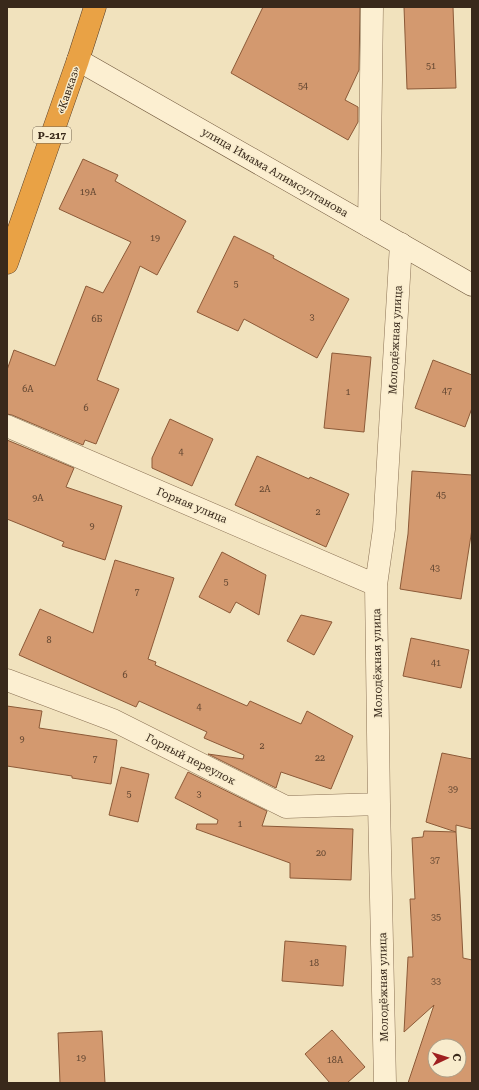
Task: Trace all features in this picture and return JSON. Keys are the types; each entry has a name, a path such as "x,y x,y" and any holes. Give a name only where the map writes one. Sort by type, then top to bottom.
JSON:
{"highway":[{"name":"«Кавказ»","path":"7,263 95,7"}],"street":[{"path":"369,226 372,7"},
{"name":"улица Имама Алимсултанова","path":"78,60 472,284"},
{"name":"Молодёжная улица","path":"385,1083 376,585 384,529 401,244"},
{"name":"Горная улица","path":"7,426 376,585"},
{"name":"Горный переулок","path":"7,680 113,720 286,808 379,804"}],"building":[{"path":"263,7 360,7 359,70 345,100 358,107 358,122 348,140 231,73"},
{"path":"404,7 453,7 456,88 407,89"},
{"path":"83,159 118,175 115,181 186,221 157,275 140,266 97,380 119,389 96,444 85,440 83,445 7,414 7,370 14,350 55,366 86,286 103,293 131,242 59,209"},
{"path":"234,236 274,256 273,258 349,299 317,358 244,319 238,331 197,312"},
{"path":"332,353 371,357 364,432 324,428"},
{"path":"433,360 472,375 472,408 465,427 415,408"},
{"path":"170,419 213,439 192,486 152,468 152,458"},
{"path":"7,440 74,468 66,487 122,506 105,560 62,546 64,542 7,519"},
{"path":"257,456 309,479 310,477 349,494 326,547 235,505"},
{"path":"412,471 472,475 472,529 461,599 400,589 408,534"},
{"path":"222,552 266,575 259,615 236,602 230,613 199,597"},
{"path":"115,560 174,578 148,659 156,662 155,665 247,706 250,701 301,724 307,711 353,736 331,789 281,772 276,788 208,754 243,759 244,755 204,738 207,732 139,701 136,707 19,655 40,609 93,633"},
{"path":"301,615 332,622 314,655 287,641"},
{"path":"411,638 469,650 461,688 403,676"},
{"path":"7,706 42,711 39,728 117,740 111,784 72,778 72,776 7,766"},
{"path":"442,753 472,759 472,829 456,825 456,832 426,822"},
{"path":"121,767 149,774 138,822 109,815"},
{"path":"188,772 267,811 262,826 353,829 351,880 290,878 290,863 196,829 197,824 217,824 218,820 175,798"},
{"path":"424,831 456,832 463,958 472,960 472,1083 408,1083 434,1005 404,1032 408,957 413,957 410,899 415,899 412,838 423,837"},
{"path":"285,941 346,946 343,986 282,981"},
{"path":"332,1030 365,1067 347,1083 330,1083 305,1054"},
{"path":"102,1031 105,1083 60,1083 58,1033"}]}
